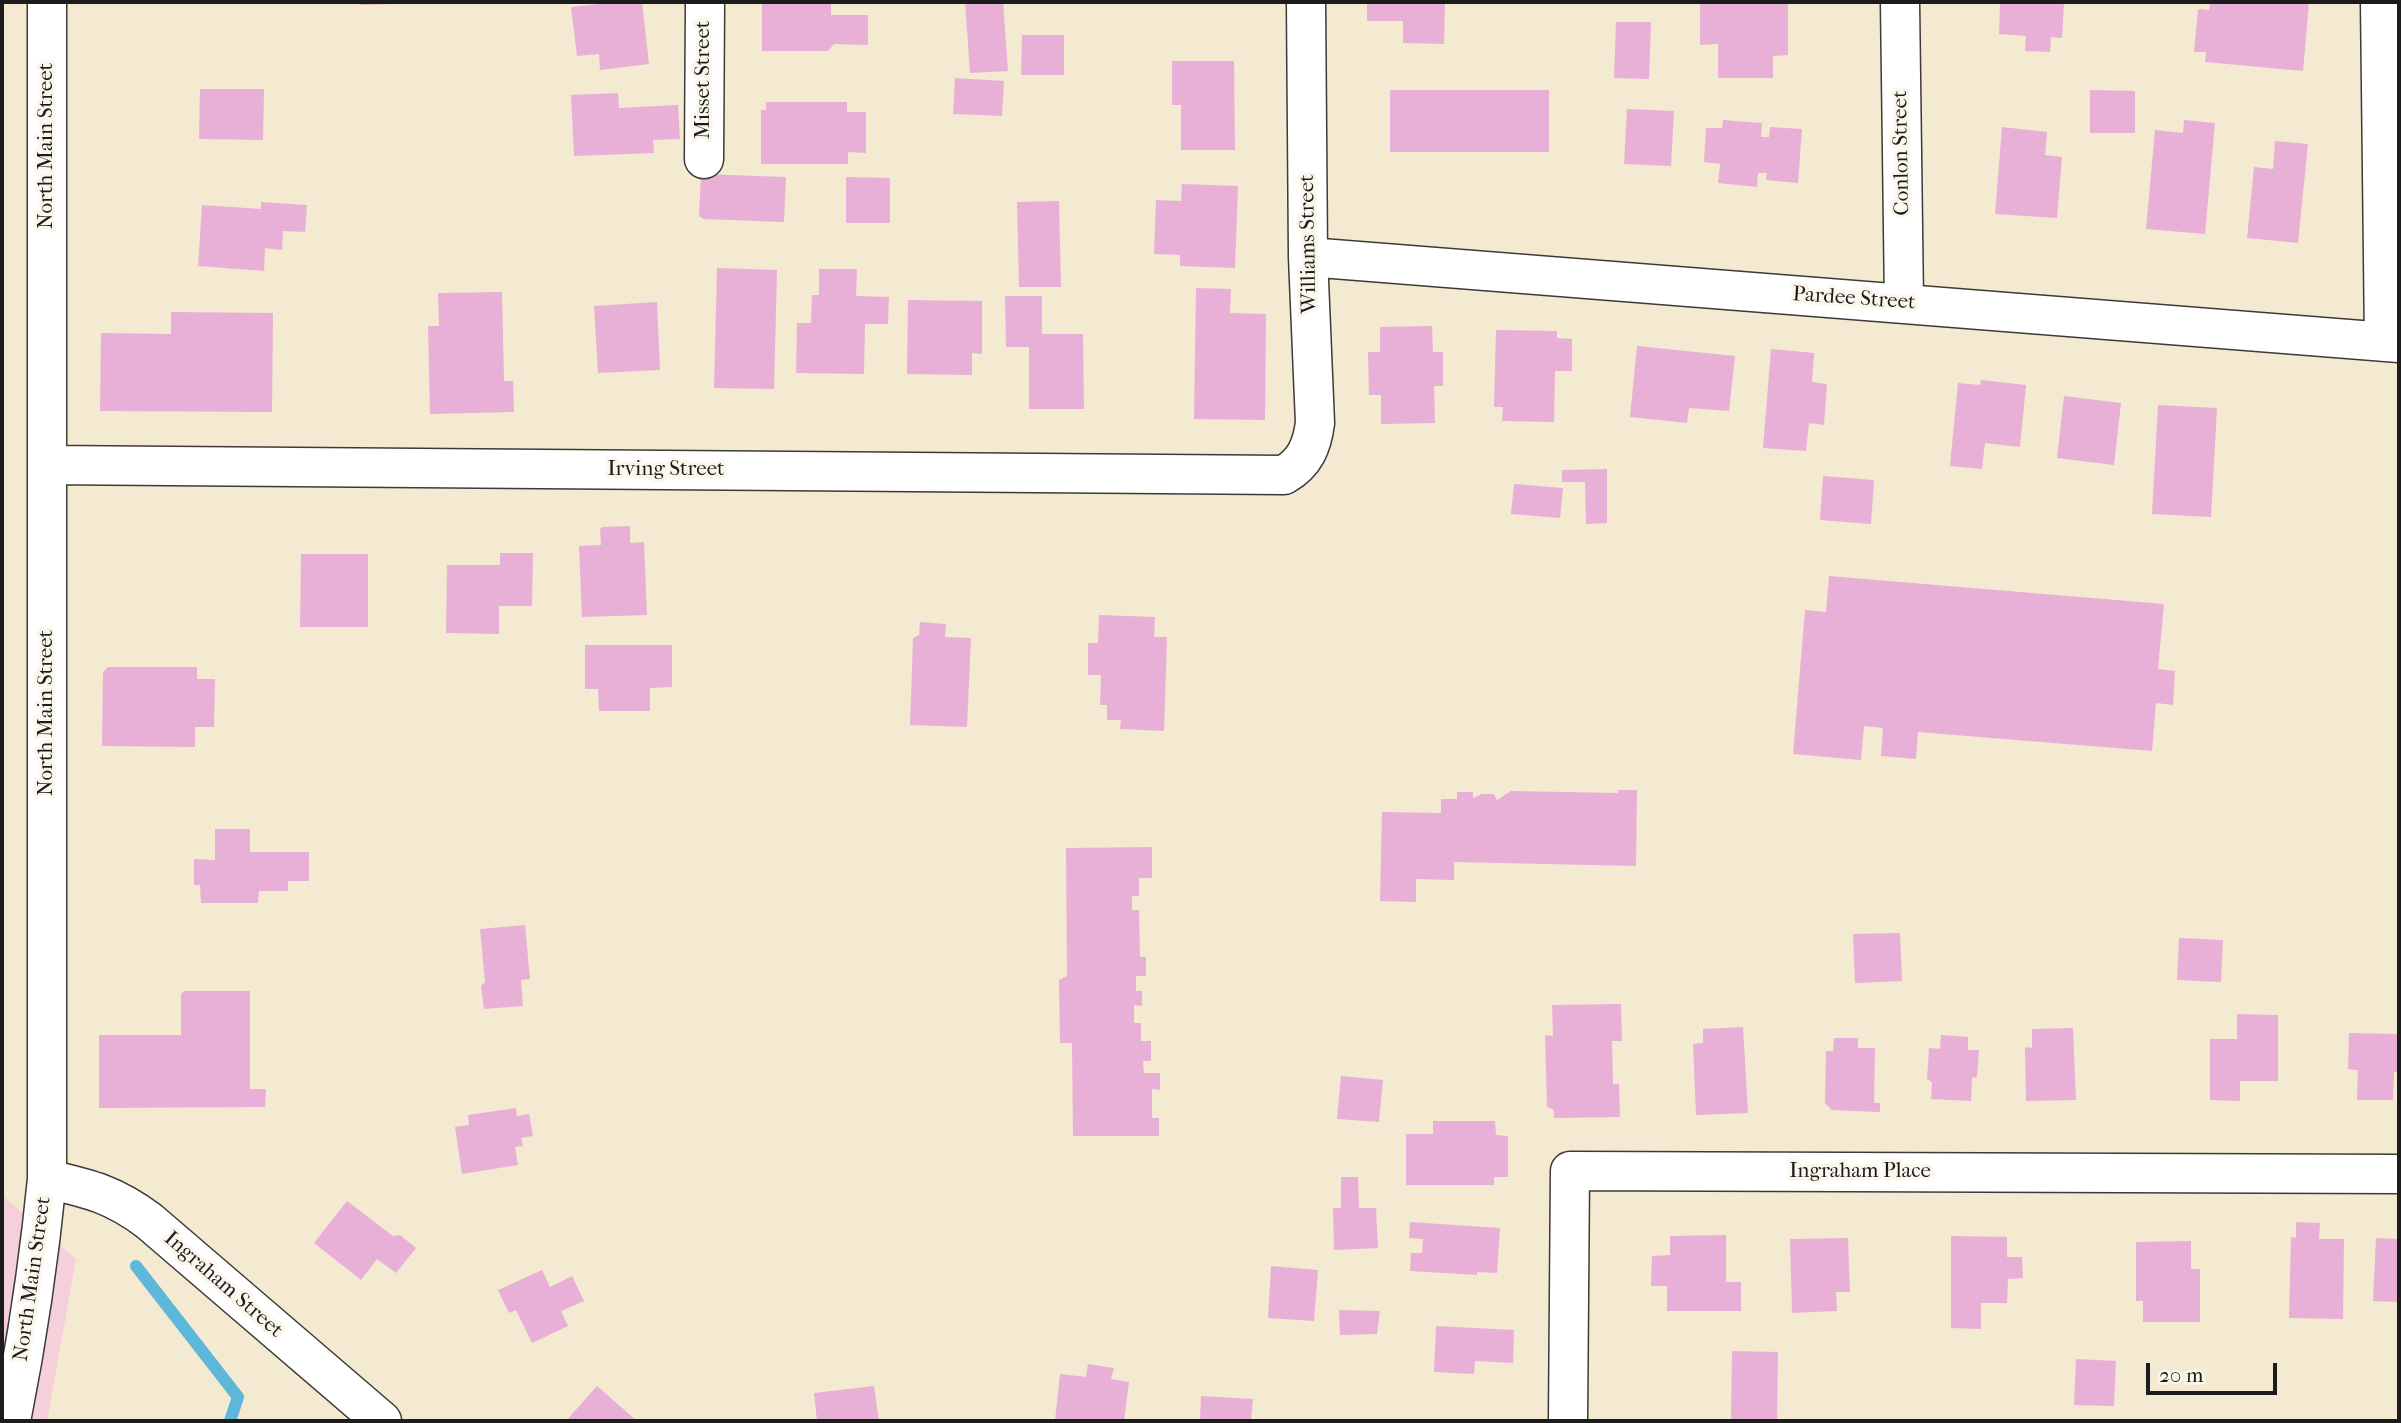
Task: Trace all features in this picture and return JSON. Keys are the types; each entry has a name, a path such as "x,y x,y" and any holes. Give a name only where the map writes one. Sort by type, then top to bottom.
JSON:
{"street":[{"name":"North Main Street","path":"11,1421 34,1286 47,1179 47,2"},
{"name":"Misset Street","path":"704,159 705,2"},
{"name":"Williams Street","path":"1284,475 1297,467 1305,456 1313,442 1315,423 1308,257 1306,2"},
{"name":"Conlon Street","path":"1900,2 1904,303"},
{"path":"2380,2 2392,343"},
{"name":"Pardee Street","path":"1308,257 2392,343"},
{"name":"Irving Street","path":"47,465 1284,475"},
{"name":"Ingraham Place","path":"1568,1421 1570,1171 2399,1174"},
{"name":"Ingraham Street","path":"47,1179 91,1189 126,1204 382,1421"}],"shaded area":[{"path":"2,1195 76,1259 47,1421 2,1421"}],"building":[{"path":"360,2 397,2 397,4 360,5"},
{"path":"642,2 649,64 600,70 599,54 577,56 571,7"},
{"path":"762,2 831,2 831,15 868,15 868,45 834,44 828,51 762,51"},
{"path":"965,2 1003,2 1008,71 970,73"},
{"path":"1367,2 1445,2 1444,44 1403,43 1403,21 1367,21"},
{"path":"1788,2 1788,55 1773,56 1773,78 1718,78 1718,44 1700,45 1700,4"},
{"path":"2000,2 2064,2 2062,38 2051,37 2050,52 2025,51 2026,36 1999,34"},
{"path":"2210,2 2309,2 2303,71 2205,62 2206,52 2194,52 2198,9 2209,10"},
{"path":"1616,22 1651,22 1649,79 1614,78"},
{"path":"1022,35 1064,35 1064,75 1021,75"},
{"path":"1172,61 1234,61 1235,150 1181,150 1181,105 1172,105"},
{"path":"955,78 1004,81 1002,116 953,114"},
{"path":"200,89 264,89 263,140 199,139"},
{"path":"1390,90 1549,90 1549,152 1390,152"},
{"path":"2090,90 2135,91 2135,133 2090,133"},
{"path":"618,93 619,108 678,105 680,139 653,140 654,153 574,156 571,95"},
{"path":"766,102 847,102 847,112 866,112 866,153 848,152 848,164 761,164 761,110 766,110"},
{"path":"1627,109 1674,111 1671,166 1624,164"},
{"path":"1723,120 1762,123 1761,137 1769,137 1770,127 1802,129 1798,183 1766,180 1767,173 1758,173 1757,187 1718,183 1720,164 1704,162 1706,128 1722,128"},
{"path":"2184,120 2215,123 2205,234 2146,229 2155,130 2183,133"},
{"path":"2002,127 2047,132 2045,155 2062,157 2057,218 1995,214"},
{"path":"2275,141 2308,144 2298,243 2247,238 2254,167 2273,169"},
{"path":"701,174 786,177 784,222 703,219 699,216"},
{"path":"846,177 890,178 890,223 846,223"},
{"path":"1182,184 1238,186 1235,268 1180,266 1180,255 1154,254 1156,200 1181,201"},
{"path":"1059,201 1061,287 1019,287 1017,202"},
{"path":"261,202 307,205 305,232 283,231 282,250 265,248 264,271 198,266 202,205 261,209"},
{"path":"717,268 777,270 774,389 714,388"},
{"path":"819,269 857,269 856,296 889,297 888,324 865,324 864,374 796,373 797,323 811,323 812,295 819,295"},
{"path":"1196,288 1231,289 1230,313 1266,314 1265,420 1194,419"},
{"path":"502,292 504,381 513,381 514,412 430,414 428,326 439,326 438,293"},
{"path":"1005,296 1042,296 1042,334 1083,334 1084,409 1029,409 1029,347 1006,347"},
{"path":"908,300 982,301 982,354 972,353 972,375 907,374"},
{"path":"657,302 660,370 598,373 594,306"},
{"path":"171,312 273,313 272,412 100,411 101,333 171,334"},
{"path":"1432,326 1433,352 1443,352 1443,386 1434,386 1435,423 1381,424 1381,395 1369,395 1368,352 1380,352 1380,327"},
{"path":"1496,330 1557,331 1557,338 1572,339 1572,371 1555,371 1554,422 1502,421 1503,407 1494,407"},
{"path":"1637,346 1735,356 1729,411 1689,408 1687,423 1630,417"},
{"path":"1771,349 1814,353 1812,382 1827,384 1824,425 1809,423 1806,451 1763,448"},
{"path":"1981,380 2026,385 2020,447 1985,443 1982,469 1950,466 1958,383 1980,385"},
{"path":"2064,396 2121,403 2114,465 2057,458"},
{"path":"2158,405 2217,408 2211,517 2152,514"},
{"path":"1607,469 1607,523 1586,524 1585,482 1562,482 1562,470"},
{"path":"1823,476 1874,480 1871,524 1820,520"},
{"path":"1514,484 1563,488 1560,518 1511,514"},
{"path":"630,526 630,543 644,542 647,615 582,617 579,546 601,545 600,529 603,527"},
{"path":"500,553 533,553 532,606 499,606 499,634 446,633 447,565 500,565"},
{"path":"301,554 368,554 368,627 300,627"},
{"path":"1829,576 2164,604 2158,669 2175,671 2173,705 2156,703 2152,751 1918,732 1916,759 1881,756 1883,728 1864,726 1861,760 1793,754 1805,610 1826,612"},
{"path":"1099,615 1155,617 1154,637 1167,637 1164,731 1120,729 1121,720 1107,720 1107,705 1100,705 1101,675 1088,675 1088,643 1098,643"},
{"path":"920,622 946,624 945,637 971,638 967,727 910,725 913,638 919,635"},
{"path":"585,645 672,645 672,687 650,688 650,711 599,711 598,689 585,689"},
{"path":"108,667 197,667 197,679 215,679 214,727 195,727 195,747 102,746 103,672"},
{"path":"1618,790 1637,790 1636,866 1454,862 1454,880 1416,879 1416,902 1380,901 1382,812 1441,813 1441,799 1457,799 1457,792 1473,792 1473,798 1482,794 1494,794 1497,800 1511,791 1618,793"},
{"path":"215,829 250,829 250,852 309,852 309,881 288,881 288,891 259,891 258,903 201,903 200,885 194,885 194,859 215,860"},
{"path":"1152,847 1152,878 1139,878 1139,896 1132,896 1132,910 1139,910 1140,957 1146,957 1146,976 1136,976 1136,991 1142,991 1142,1006 1134,1005 1134,1023 1141,1023 1141,1041 1151,1041 1151,1061 1143,1061 1144,1073 1160,1073 1160,1090 1152,1089 1152,1118 1159,1118 1159,1136 1073,1136 1072,1043 1060,1043 1059,980 1067,976 1066,848"},
{"path":"525,925 530,979 521,980 523,1006 484,1009 481,986 485,982 480,929"},
{"path":"1900,933 1902,981 1855,983 1853,934"},
{"path":"2179,938 2223,940 2221,982 2177,980"},
{"path":"184,991 250,991 250,1089 266,1089 265,1107 99,1108 99,1035 181,1035 181,994"},
{"path":"1621,1004 1622,1041 1612,1041 1613,1084 1619,1084 1620,1117 1554,1118 1554,1110 1547,1107 1545,1035 1553,1036 1552,1005"},
{"path":"2237,1014 2278,1015 2278,1081 2240,1081 2240,1101 2210,1100 2210,1039 2237,1039"},
{"path":"1743,1027 1748,1113 1696,1115 1693,1044 1703,1043 1703,1029"},
{"path":"2073,1028 2076,1100 2026,1101 2025,1047 2032,1048 2032,1029"},
{"path":"2349,1033 2399,1034 2399,1072 2394,1072 2393,1100 2357,1100 2358,1070 2348,1069"},
{"path":"1941,1035 1968,1037 1968,1050 1979,1050 1977,1077 1972,1078 1971,1101 1931,1099 1932,1082 1927,1079 1929,1048 1940,1049"},
{"path":"1834,1038 1858,1038 1858,1048 1875,1048 1874,1103 1880,1103 1880,1112 1832,1110 1825,1103 1826,1051 1833,1051"},
{"path":"1341,1076 1383,1080 1379,1122 1337,1119"},
{"path":"516,1108 517,1116 529,1114 533,1136 521,1138 523,1146 515,1147 518,1165 462,1174 455,1127 469,1125 468,1115"},
{"path":"1433,1121 1495,1121 1496,1135 1508,1136 1508,1177 1494,1177 1494,1185 1406,1185 1406,1134 1433,1134"},
{"path":"1341,1177 1358,1177 1359,1208 1376,1208 1378,1248 1334,1250 1333,1208 1341,1208"},
{"path":"347,1201 393,1236 400,1235 416,1248 396,1273 377,1259 361,1280 314,1243"},
{"path":"1410,1222 1500,1228 1497,1273 1477,1272 1477,1275 1410,1271 1411,1253 1422,1253 1423,1239 1409,1238"},
{"path":"2296,1222 2320,1223 2319,1239 2344,1239 2343,1319 2289,1318 2291,1237 2296,1238"},
{"path":"1726,1235 1726,1282 1741,1282 1741,1311 1667,1311 1667,1286 1651,1286 1652,1256 1670,1255 1670,1236"},
{"path":"1951,1236 2007,1237 2007,1257 2022,1257 2023,1278 2008,1279 2007,1303 1981,1303 1981,1329 1951,1328"},
{"path":"1848,1238 1850,1292 1836,1292 1837,1311 1792,1313 1790,1239"},
{"path":"2376,1238 2399,1239 2399,1302 2373,1301"},
{"path":"2191,1241 2191,1269 2200,1269 2200,1322 2143,1322 2143,1301 2136,1301 2136,1242"},
{"path":"1271,1266 1318,1270 1314,1321 1268,1318"},
{"path":"542,1270 550,1287 572,1276 584,1301 561,1311 568,1326 532,1343 516,1310 509,1313 498,1290"},
{"path":"1339,1310 1380,1311 1377,1334 1340,1335"},
{"path":"1436,1326 1514,1330 1513,1363 1475,1361 1474,1374 1434,1372"},
{"path":"1732,1351 1778,1352 1777,1421 1731,1421"},
{"path":"2076,1359 2116,1361 2114,1406 2074,1405"},
{"path":"1088,1364 1114,1368 1111,1379 1129,1382 1124,1421 1055,1421 1060,1374 1086,1377"},
{"path":"597,1386 637,1421 566,1421"},
{"path":"874,1386 879,1421 817,1421 814,1393"},
{"path":"1201,1396 1253,1399 1251,1421 1200,1421"}],"waterway":[{"path":"136,1266 238,1397 230,1421"}]}
